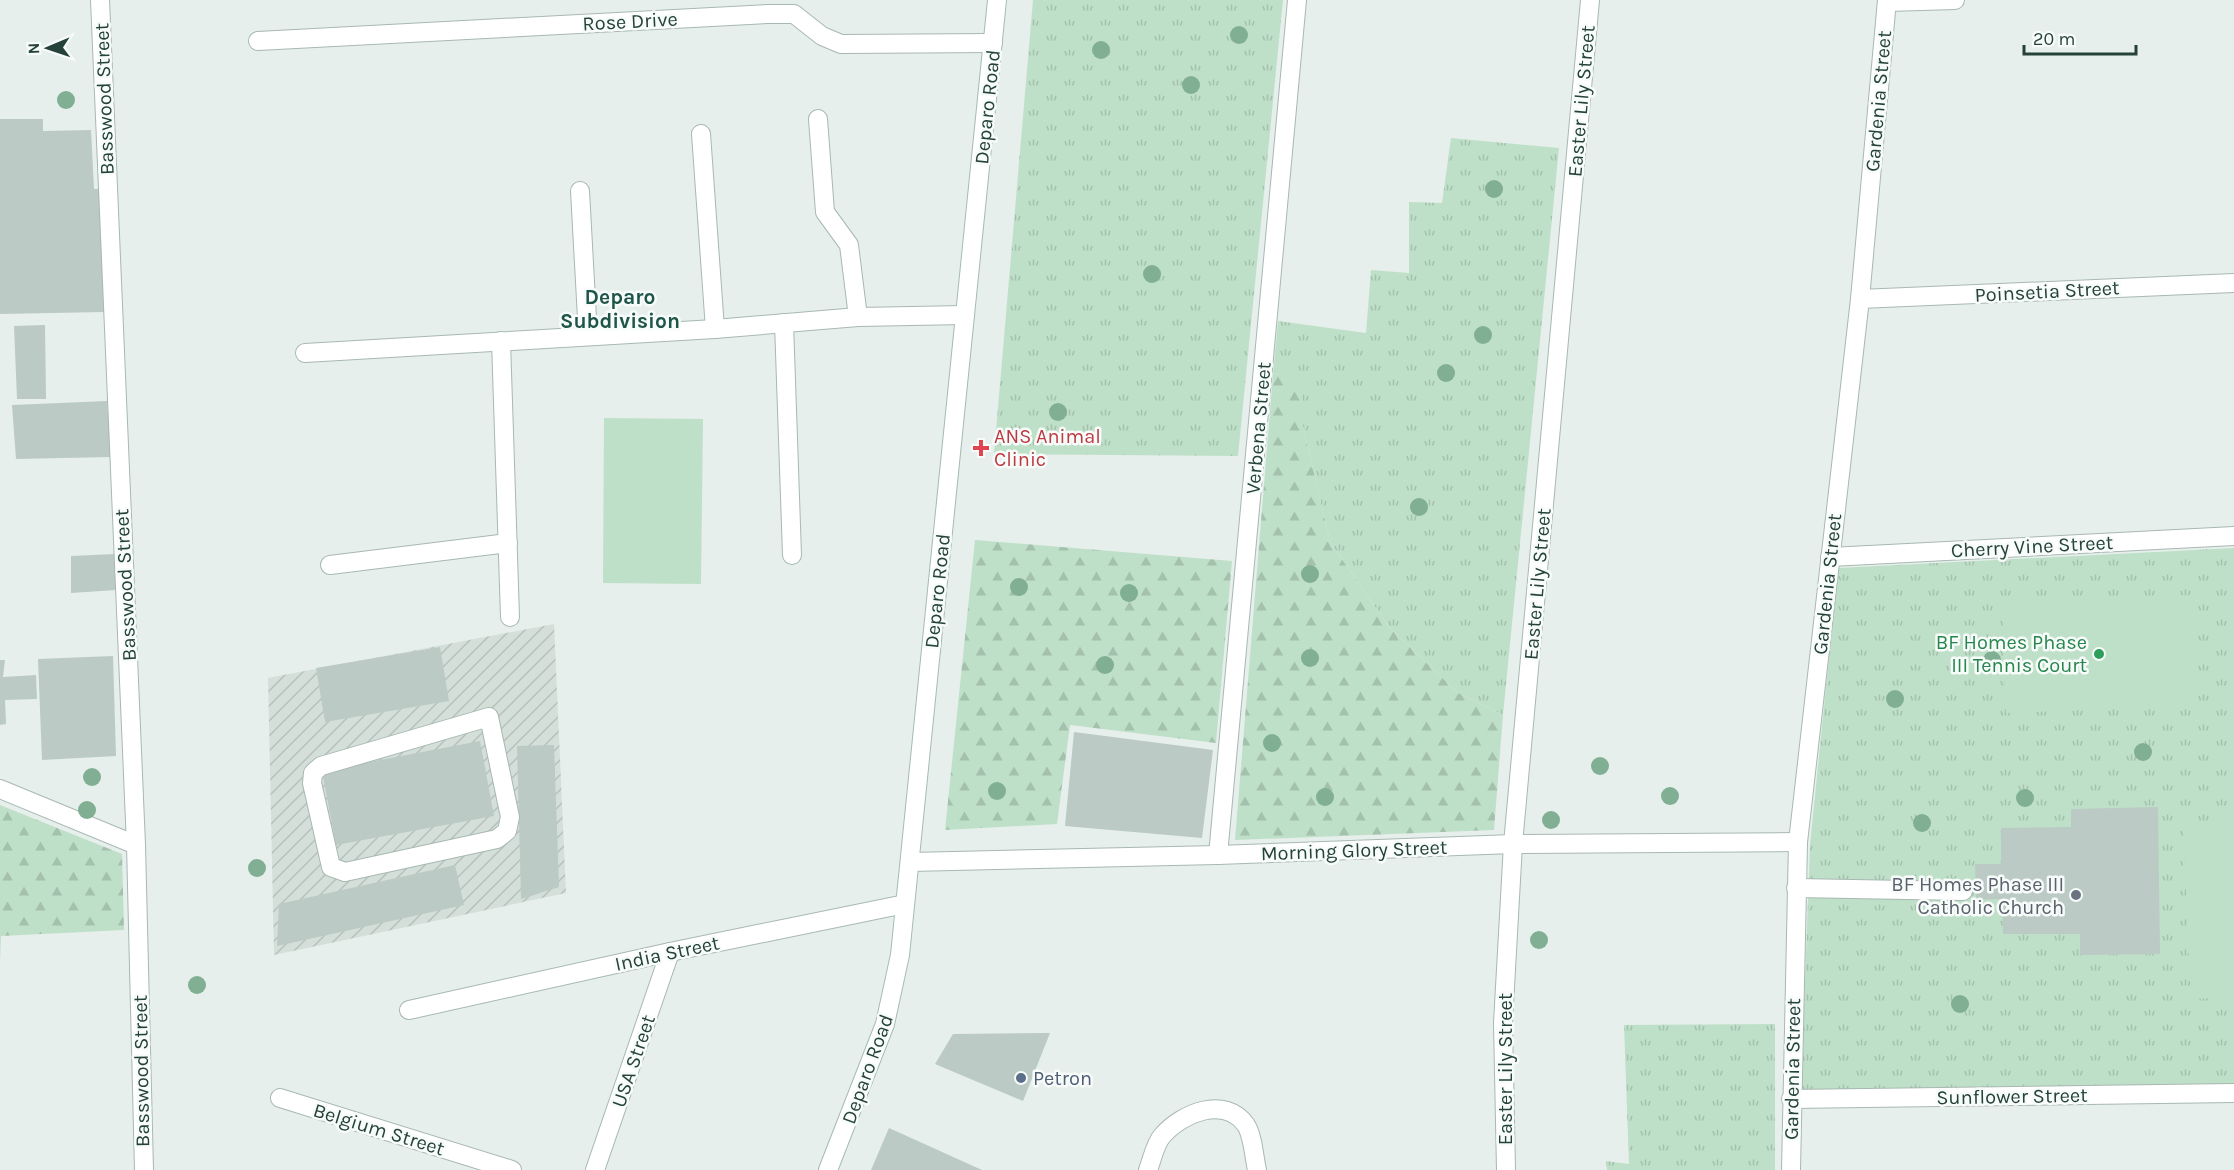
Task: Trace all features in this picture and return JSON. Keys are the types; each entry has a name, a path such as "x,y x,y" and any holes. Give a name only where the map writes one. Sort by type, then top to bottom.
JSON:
{"street":[{"name":"Basswood Street","path":"100,0 136,845 144,1170"},
{"name":"Deparo Road","path":"828,1170 885,1024 895,989 910,862 997,0"},
{"name":"Verbena Street","path":"1218,855 1297,0"},
{"name":"Easter Lily Street","path":"1506,1170 1503,1023 1513,844 1590,0"},
{"path":"1887,1 1955,0"},
{"name":"Gardenia Street","path":"1791,1170 1798,842 1860,299 1887,1"},
{"name":"Rose Drive","path":"258,41 794,14 822,36 840,44 993,43"},
{"path":"818,119 825,212 849,244 858,317"},
{"path":"701,134 715,329"},
{"path":"580,191 588,336"},
{"name":"Poinsetia Street","path":"1860,299 2234,283"},
{"path":"305,353 715,329 858,317 965,315"},
{"path":"784,323 792,555"},
{"path":"501,341 510,617"},
{"name":"Cherry Vine Street","path":"1830,557 2234,536"},
{"path":"330,565 508,543"},
{"path":"489,717 510,817 507,831 497,839 345,872 332,867 312,783 313,773 321,766 489,717"},
{"path":"0,789 136,845"},
{"name":"Morning Glory Street","path":"910,862 1218,855 1513,844 1798,842"},
{"path":"1796,888 1963,891"},
{"name":"India Street","path":"409,1010 430,1003 905,904"},
{"name":"USA Street","path":"595,1170 670,952"},
{"name":"Sunflower Street","path":"1791,1099 2234,1093"},
{"name":"Belgium Street","path":"280,1098 512,1170"},
{"path":"1148,1170 1160,1137 1182,1117 1216,1108 1234,1113 1247,1126 1257,1170"}],"shaded area":[{"path":"554,624 566,893 274,955 268,678"}],"green space":[{"path":"1033,0 1283,0 1238,456 994,454"},
{"path":"1451,138 1559,148 1503,715 1458,693 1389,627 1330,542 1303,426 1303,378 1273,374 1278,321 1366,333 1371,270 1409,273 1409,202 1442,203"},
{"path":"1273,374 1303,377 1303,426 1330,542 1389,627 1458,693 1503,715 1494,830 1235,840"},
{"path":"604,418 703,419 701,584 603,583"},
{"path":"975,540 1232,561 1216,743 1070,725 1057,824 945,830"},
{"path":"2234,548 2234,1084 1801,1090 1810,845 1838,568"},
{"name":"BF Homes Phase III Tennis Court","path":"2192,595 2196,706 2006,713 2002,602"},
{"path":"0,805 122,854 124,930 1,936 0,961"},
{"path":"2234,826 2234,997 2191,999 2183,829"},
{"path":"1775,1024 1775,1170 1607,1170 1606,1161 1629,1164 1624,1025"}],"building":[{"path":"0,119 43,119 43,131 91,130 94,189 100,189 104,312 0,314"},
{"path":"45,325 46,399 17,399 14,326"},
{"path":"107,401 111,457 16,459 12,405"},
{"path":"115,554 116,590 71,593 71,556"},
{"path":"440,647 449,701 325,722 316,668"},
{"path":"113,656 116,756 42,760 38,659"},
{"path":"0,660 5,660 3,677 36,675 37,699 5,700 6,724 0,725"},
{"path":"1074,732 1213,750 1202,838 1065,826"},
{"path":"480,741 494,816 336,845 322,771"},
{"path":"554,745 559,887 521,899 517,746"},
{"path":"2158,807 2160,954 2080,955 2080,934 2003,934 2002,899 1976,900 1975,864 2001,864 2001,828 2071,827 2071,809"},
{"path":"455,865 464,905 277,946 279,904"},
{"path":"1050,1033 1023,1101 935,1064 953,1034"},
{"path":"889,1128 982,1170 871,1170"}],"place":[{"name":"ANS Animal Clinic","path":"981,448"},
{"name":"BF Homes Phase III Tennis Court","path":"2099,654"},
{"name":"BF Homes Phase III Catholic Church","path":"2076,895"},
{"name":"Petron","path":"1021,1078"}],"district":[{"name":"Deparo Subdivision","path":"620,309"}]}
